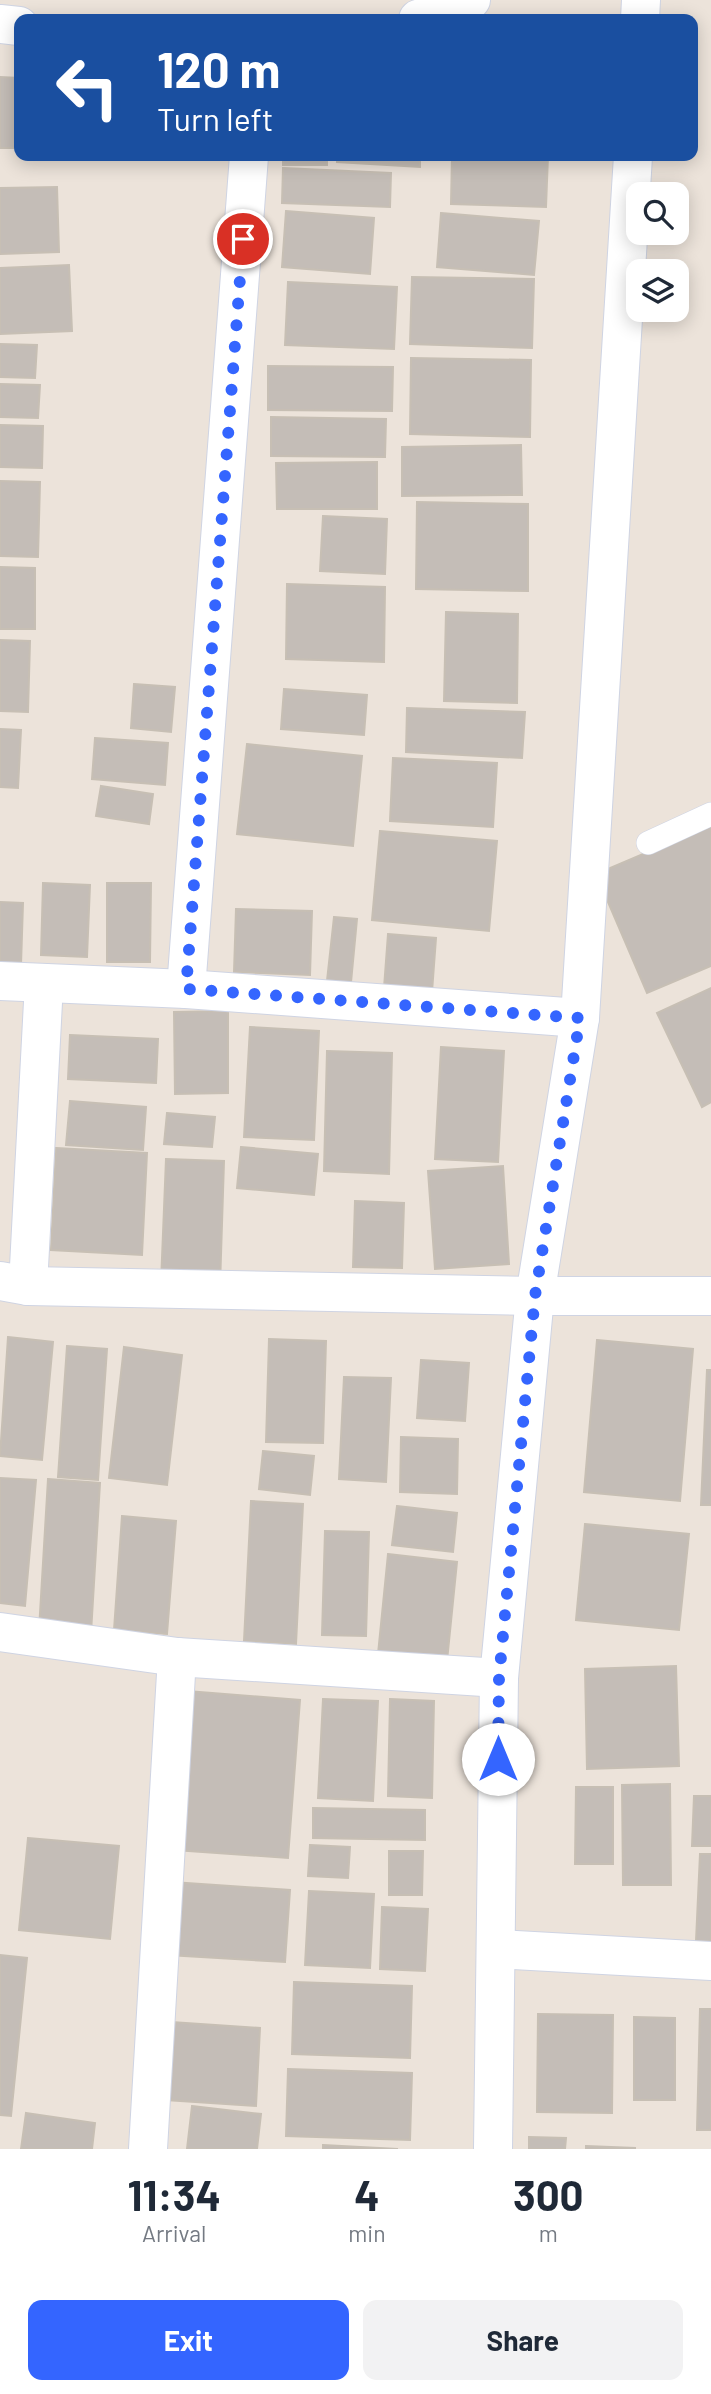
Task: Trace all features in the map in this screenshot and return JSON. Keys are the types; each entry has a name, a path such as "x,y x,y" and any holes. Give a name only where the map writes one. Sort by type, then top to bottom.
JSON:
{"street":[{"path":"432,14 471,0"},
{"path":"186,989 249,161"},
{"path":"493,2149 499,1678 535,1296 580,1018 633,161"},
{"path":"0,981 186,989 580,1018"},
{"path":"44,983 14,1284 535,1296 711,1296"},
{"path":"0,1632 177,1657 499,1678"},
{"path":"148,2149 177,1657"},
{"path":"497,1948 711,1961"}],"lane":[{"path":"648,843 711,814"}],"building":[{"path":"0,77 14,78 14,148 0,148"},
{"path":"283,161 327,161 327,165 283,165"},
{"path":"420,161 420,167 337,162"},
{"path":"452,161 548,161 546,207 451,204"},
{"path":"283,168 391,173 390,207 282,203"},
{"path":"57,187 59,252 0,254 0,188"},
{"path":"286,211 374,218 370,274 282,267"},
{"path":"441,213 539,221 534,275 437,267"},
{"path":"69,265 72,331 0,334 0,268"},
{"path":"412,277 534,279 532,348 410,344"},
{"path":"288,282 397,287 394,349 285,345"},
{"path":"0,344 37,345 35,378 0,377"},
{"path":"411,358 531,360 530,437 410,434"},
{"path":"268,366 393,367 392,411 268,410"},
{"path":"0,384 40,385 38,418 0,417"},
{"path":"271,417 386,419 385,457 271,456"},
{"path":"0,425 43,426 42,468 0,467"},
{"path":"521,445 522,495 402,496 402,447"},
{"path":"377,462 377,509 277,509 276,463"},
{"path":"0,481 40,482 38,557 0,556"},
{"path":"417,502 528,504 528,591 416,589"},
{"path":"323,516 387,519 385,574 320,571"},
{"path":"0,567 35,568 35,629 0,629"},
{"path":"287,584 385,587 384,662 286,659"},
{"path":"446,612 518,614 517,703 444,701"},
{"path":"0,640 30,641 28,712 0,711"},
{"path":"134,684 175,687 171,732 131,728"},
{"path":"284,689 367,695 364,735 281,729"},
{"path":"407,708 525,712 522,758 406,752"},
{"path":"0,729 21,730 18,788 0,787"},
{"path":"95,738 168,743 165,785 92,779"},
{"path":"247,744 362,756 353,846 237,834"},
{"path":"393,758 497,763 493,827 390,821"},
{"path":"101,786 153,794 149,824 96,816"},
{"path":"711,825 711,966 647,993 596,874"},
{"path":"380,831 497,841 489,931 372,920"},
{"path":"43,883 90,885 87,957 41,955"},
{"path":"107,883 151,883 150,962 107,962"},
{"path":"0,902 23,903 21,965 0,964"},
{"path":"236,909 312,911 310,975 234,972"},
{"path":"334,917 357,919 350,993 326,990"},
{"path":"388,934 436,938 432,992 384,988"},
{"path":"711,988 711,1102 702,1107 657,1013"},
{"path":"228,1011 228,1093 175,1094 174,1012"},
{"path":"250,1027 319,1031 314,1140 244,1137"},
{"path":"70,1035 158,1039 156,1083 68,1079"},
{"path":"441,1047 504,1051 498,1162 435,1159"},
{"path":"327,1051 392,1053 389,1174 324,1171"},
{"path":"70,1101 146,1107 143,1150 66,1145"},
{"path":"167,1113 215,1117 212,1147 164,1144"},
{"path":"241,1147 318,1154 314,1195 237,1188"},
{"path":"56,1148 147,1153 142,1255 51,1250"},
{"path":"166,1159 224,1161 220,1286 161,1283"},
{"path":"503,1166 509,1264 435,1269 428,1171"},
{"path":"355,1201 404,1203 402,1268 353,1267"},
{"path":"8,1337 53,1342 42,1460 0,1456"},
{"path":"269,1339 326,1341 323,1443 266,1442"},
{"path":"597,1340 693,1349 680,1501 584,1492"},
{"path":"67,1346 107,1349 98,1480 58,1477"},
{"path":"124,1347 182,1355 167,1485 109,1478"},
{"path":"421,1360 469,1363 465,1421 417,1418"},
{"path":"707,1370 711,1370 711,1505 701,1505"},
{"path":"344,1377 391,1378 386,1482 339,1479"},
{"path":"401,1437 458,1439 457,1494 400,1492"},
{"path":"263,1451 314,1456 310,1495 259,1489"},
{"path":"0,1478 36,1480 25,1606 0,1603"},
{"path":"48,1479 100,1483 91,1633 39,1630"},
{"path":"251,1501 303,1504 296,1644 244,1641"},
{"path":"397,1506 457,1513 453,1552 392,1545"},
{"path":"122,1516 176,1521 167,1634 114,1630"},
{"path":"585,1524 689,1534 679,1630 576,1620"},
{"path":"325,1531 369,1532 366,1636 322,1635"},
{"path":"388,1554 457,1562 447,1661 378,1654"},
{"path":"676,1666 679,1766 587,1769 585,1669"},
{"path":"187,1691 300,1700 288,1858 175,1850"},
{"path":"323,1699 378,1701 373,1801 318,1798"},
{"path":"390,1699 434,1701 432,1798 388,1796"},
{"path":"670,1784 671,1885 623,1885 622,1785"},
{"path":"576,1787 613,1787 613,1864 575,1864"},
{"path":"694,1796 711,1796 711,1846 692,1846"},
{"path":"313,1808 425,1810 425,1840 313,1838"},
{"path":"28,1838 119,1846 110,1939 19,1930"},
{"path":"310,1845 350,1847 348,1878 308,1876"},
{"path":"389,1851 423,1851 422,1895 389,1895"},
{"path":"700,1854 711,1854 711,1942 696,1941"},
{"path":"172,1882 290,1890 285,1962 168,1955"},
{"path":"309,1891 374,1894 370,1968 305,1965"},
{"path":"382,1907 428,1909 425,1971 380,1969"},
{"path":"0,1955 27,1958 11,2116 0,2115"},
{"path":"294,1982 412,1986 410,2058 292,2054"},
{"path":"700,2009 711,2009 711,2130 697,2130"},
{"path":"538,2014 613,2015 612,2113 537,2112"},
{"path":"634,2017 675,2018 675,2100 634,2100"},
{"path":"171,2022 260,2028 256,2106 166,2100"},
{"path":"288,2069 412,2073 410,2140 286,2136"},
{"path":"192,2106 261,2114 257,2149 187,2149"},
{"path":"26,2113 95,2123 92,2149 21,2149"},
{"path":"529,2137 566,2138 565,2149 529,2149"},
{"path":"323,2145 398,2149 323,2149"},
{"path":"586,2146 635,2148 635,2149 586,2149"}],"route":[{"path":"243,239 186,989 580,1018 535,1296 499,1678 498,1759"}]}
